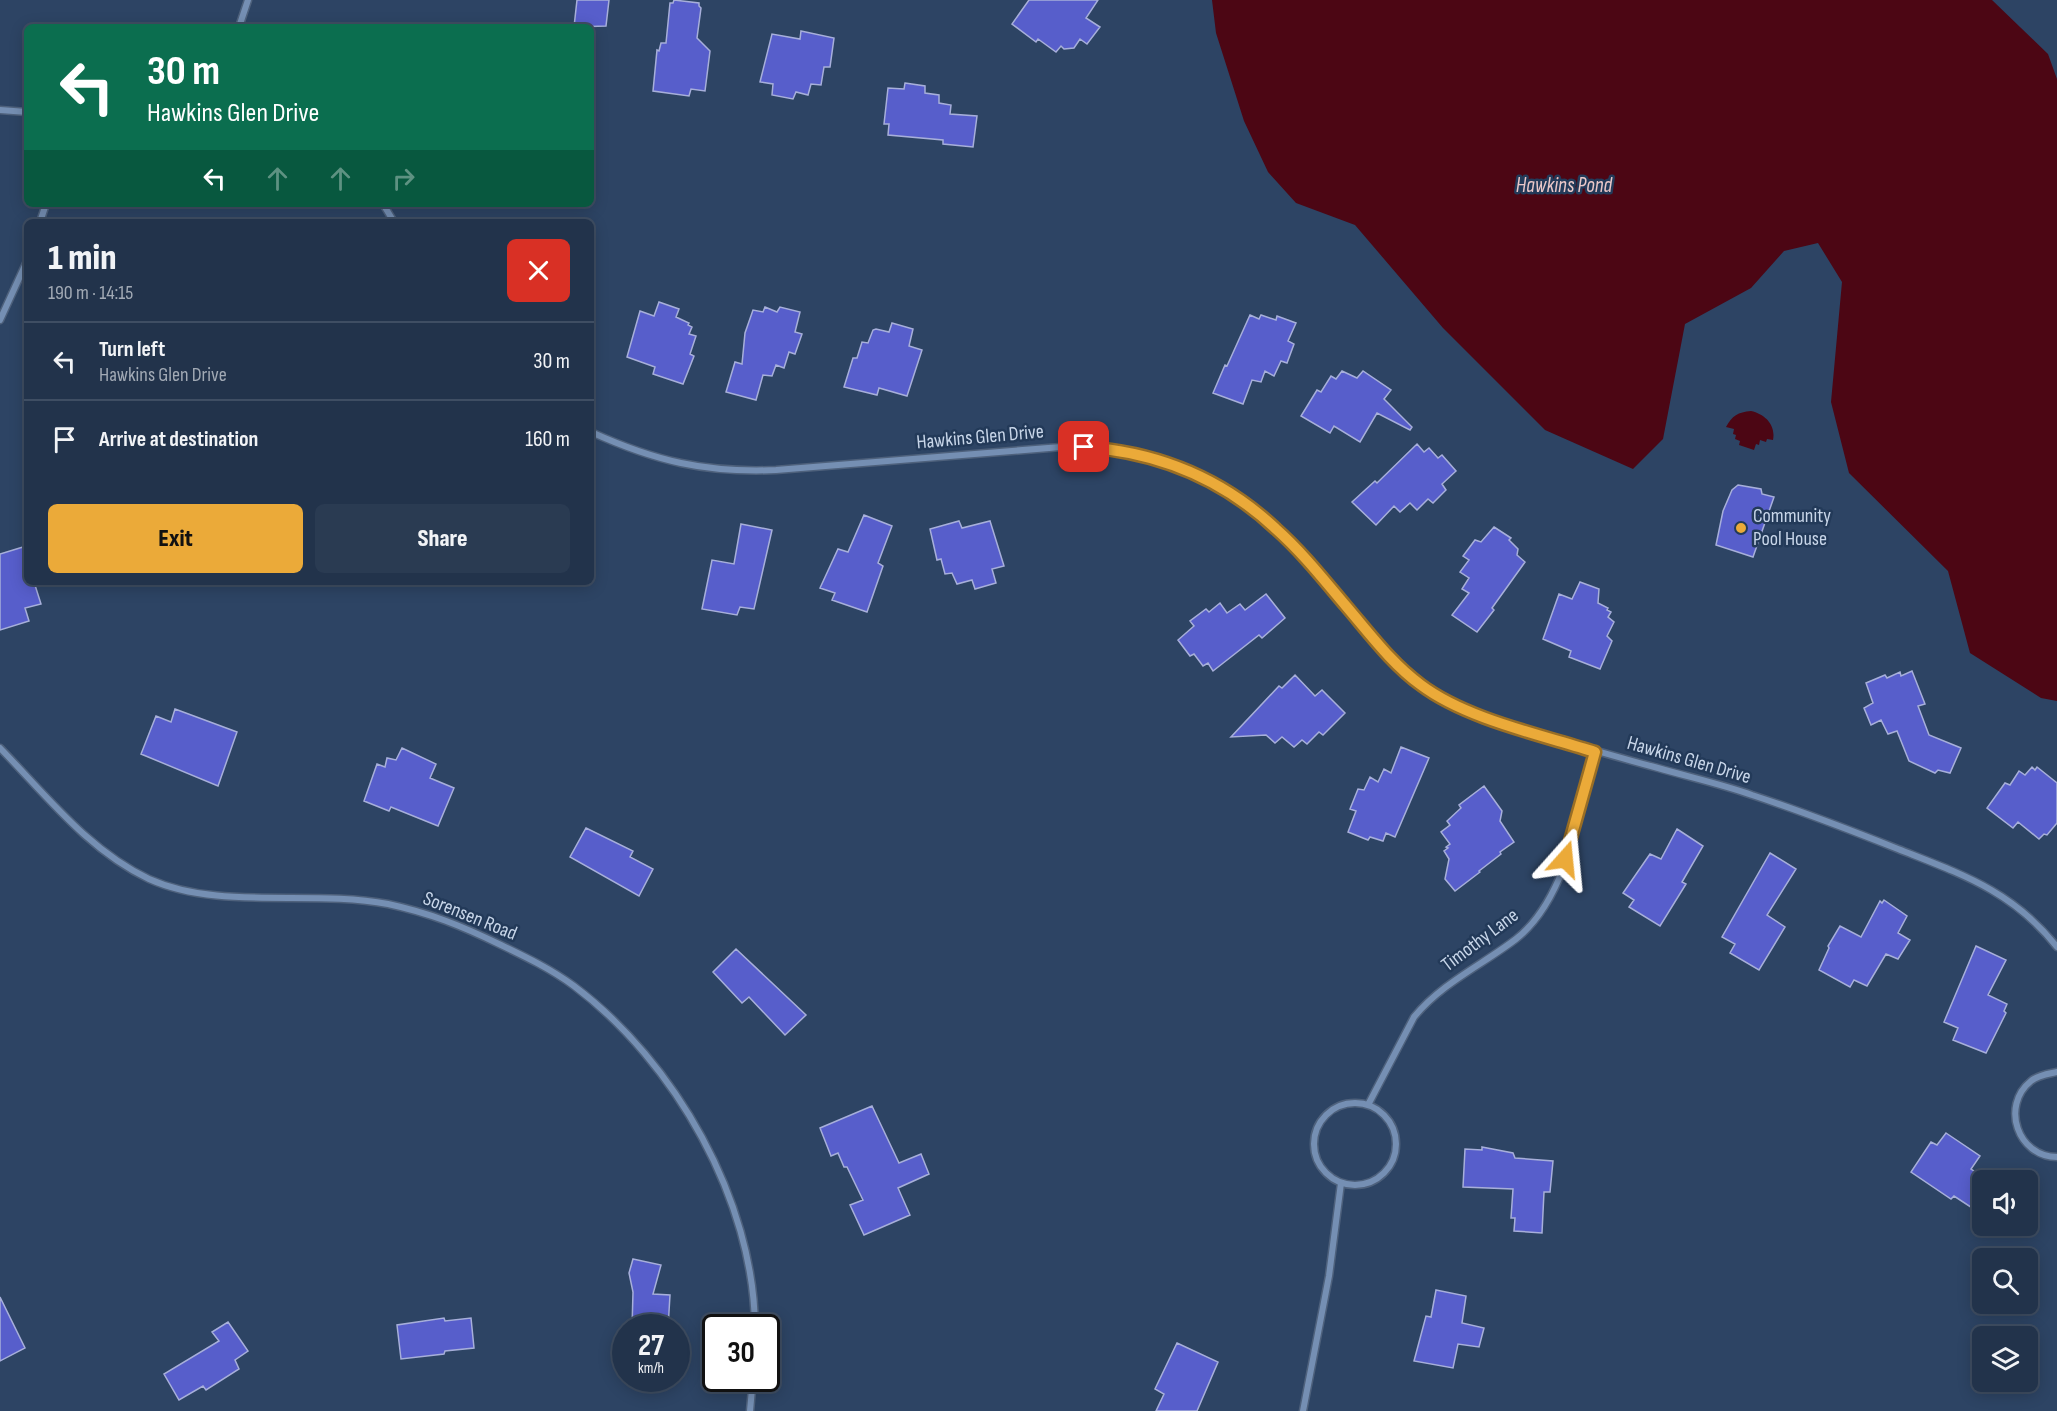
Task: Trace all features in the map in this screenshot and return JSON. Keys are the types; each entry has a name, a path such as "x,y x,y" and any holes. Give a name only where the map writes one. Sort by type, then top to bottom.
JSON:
{"street":[{"path":"240,24 248,0"},
{"path":"0,110 24,112"},
{"path":"0,320 24,271"},
{"name":"Hawkins Glen Drive","path":"594,433 633,450 668,461 699,468 729,471 1084,447 1125,450 1163,460 1216,484 1249,505 1264,518 1292,544 1392,660 1424,687 1474,713 1595,752 1750,794 1868,837 1968,877 1992,889 2019,907 2057,947"},
{"name":"Sorensen Road","path":"0,748 80,832 149,879 202,894 333,898 386,904 438,916 536,962 574,986 607,1015 641,1051 672,1089 698,1130 720,1174 736,1219 749,1264 755,1314"},
{"name":"Timothy Lane","path":"1368,1105 1414,1017 1424,1005 1447,986 1518,937 1543,908 1560,875 1595,752"},
{"path":"2057,1072 2043,1074 2031,1081 2021,1092 2016,1105 2015,1120 2026,1144 2037,1152 2057,1157"},
{"path":"1355,1103 1368,1105 1385,1116 1392,1127 1396,1141 1395,1154 1385,1172 1374,1180 1361,1185 1341,1183 1329,1176 1317,1160 1314,1140 1317,1128 1325,1116 1335,1108 1355,1103"},
{"path":"1303,1411 1329,1276 1341,1183"},
{"path":"750,1411 752,1392"}],"water":[{"name":"Hawkins Pond","path":"1212,0 1992,0 2048,54 2057,79 2057,701 2041,698 1970,653 1948,571 1849,473 1831,402 1842,282 1818,243 1784,251 1751,288 1685,324 1663,439 1633,469 1545,430 1443,328 1355,225 1296,203 1268,172 1244,121 1216,33"},
{"path":"1751,411 1768,421 1773,430 1773,440 1767,439 1766,442 1760,440 1754,450 1739,445 1740,441 1735,439 1736,435 1733,434 1734,429 1726,427 1736,415"}],"building":[{"path":"577,0 609,0 606,26 574,24"},
{"path":"674,0 699,3 701,8 697,38 710,51 705,91 691,89 689,96 653,91 657,50 659,51 661,43 666,43 670,3"},
{"path":"1029,0 1098,0 1086,18 1100,27 1087,44 1080,39 1074,48 1064,49 1061,46 1056,52 1038,39 1036,42 1012,24"},
{"path":"801,31 834,38 830,67 824,67 821,85 811,84 808,95 796,92 793,99 772,95 773,84 760,82 772,34 800,39"},
{"path":"905,83 925,86 925,93 939,95 939,103 951,105 950,114 977,116 973,147 943,144 943,140 888,135 889,124 884,124 888,88 904,89"},
{"path":"659,302 679,309 676,317 689,323 688,325 692,327 689,334 696,336 690,354 694,356 683,384 653,374 655,367 627,357 640,311 654,316"},
{"path":"765,307 777,312 780,307 800,312 795,332 802,334 795,354 789,352 784,368 776,365 772,376 763,375 756,400 726,392 735,362 742,364 745,333 753,310 763,312"},
{"path":"1250,315 1259,319 1261,315 1276,320 1277,316 1296,323 1288,341 1294,344 1287,363 1281,361 1274,376 1265,371 1261,382 1252,380 1243,404 1213,393"},
{"path":"892,323 913,329 909,346 922,350 907,396 879,388 877,395 844,387 853,358 857,358 862,342 868,343 873,330 889,332"},
{"path":"1342,371 1357,378 1363,371 1391,390 1384,399 1412,427 1410,430 1377,413 1360,442 1334,426 1330,433 1301,416 1317,390 1321,392 1331,376 1336,379"},
{"path":"1417,444 1424,452 1429,448 1438,458 1442,455 1456,471 1442,484 1446,490 1433,503 1428,499 1417,510 1410,503 1400,512 1394,506 1376,525 1352,502 1375,481 1377,483"},
{"name":"Community Pool House","path":"1738,485 1761,489 1762,494 1774,497 1753,557 1716,545 1723,511 1732,490"},
{"path":"864,515 892,526 878,563 883,566 867,612 832,600 835,593 820,588 838,549 848,552"},
{"path":"959,521 962,528 990,521 1004,566 992,569 996,583 975,589 972,580 957,584 952,573 945,574 941,559 937,560 930,529"},
{"path":"741,524 772,530 754,609 740,607 737,615 702,609 712,560 734,564"},
{"path":"1494,527 1511,538 1509,540 1518,549 1517,555 1525,562 1477,632 1452,615 1469,593 1462,589 1469,578 1460,572 1469,560 1463,556 1475,540 1481,542"},
{"path":"23,547 24,585 35,585 41,604 25,608 29,621 0,630 0,554"},
{"path":"1580,582 1599,589 1598,603 1608,608 1607,610 1611,612 1608,617 1614,622 1607,636 1612,641 1600,669 1569,657 1571,651 1543,639 1559,594 1572,599"},
{"path":"1266,594 1285,618 1262,638 1259,635 1213,671 1208,663 1203,666 1194,654 1190,656 1178,640 1194,626 1190,621 1206,609 1209,612 1220,603 1227,613 1240,604 1245,610"},
{"path":"1912,671 1925,704 1918,706 1929,735 1961,748 1950,773 1938,770 1935,773 1909,761 1897,731 1888,734 1881,720 1871,725 1864,708 1873,703 1866,683 1885,675 1887,678 1900,672 1901,676"},
{"path":"1295,675 1315,696 1322,690 1345,713 1323,735 1319,732 1307,744 1302,740 1294,747 1282,737 1275,743 1266,735 1231,737 1279,686 1282,688"},
{"path":"175,709 237,732 218,786 141,754 156,716 171,722"},
{"path":"1401,747 1429,758 1395,837 1386,833 1383,841 1370,837 1368,840 1348,832 1356,811 1350,809 1358,789 1364,790 1370,777 1378,782 1384,769 1391,773"},
{"path":"402,748 436,764 430,778 454,788 438,826 391,807 389,811 364,801 377,764 385,767 387,758 396,760"},
{"path":"2032,767 2035,770 2037,767 2057,783 2057,823 2047,835 2044,834 2039,839 2018,822 2013,828 1987,808 2005,783 2010,785 2019,771 2025,775"},
{"path":"1484,786 1502,811 1500,821 1514,842 1455,891 1445,879 1449,859 1444,851 1450,844 1441,832 1450,825 1447,821 1461,808 1459,805"},
{"path":"586,828 633,851 630,857 653,869 639,896 570,857"},
{"path":"1677,829 1703,846 1682,882 1686,884 1660,926 1629,907 1634,900 1623,893 1650,854 1661,859"},
{"path":"1770,853 1796,869 1767,915 1785,927 1759,970 1730,953 1735,944 1722,937"},
{"path":"1884,900 1907,916 1898,933 1910,940 1898,959 1886,954 1867,986 1854,980 1850,987 1819,970 1828,946 1840,926 1861,937 1880,901 1882,903"},
{"path":"1976,946 2006,960 1988,995 2007,1004 2004,1011 2006,1013 1986,1053 1953,1040 1958,1028 1944,1022"},
{"path":"736,949 806,1015 785,1035 749,997 742,1003 713,972"},
{"path":"872,1106 899,1163 921,1154 929,1174 898,1188 910,1215 864,1235 850,1205 863,1200 838,1153 831,1156 820,1128"},
{"path":"1946,1133 1980,1156 1971,1169 1972,1208 1954,1196 1951,1199 1911,1172 1931,1142 1937,1145"},
{"path":"1482,1147 1513,1153 1515,1158 1553,1161 1550,1192 1544,1192 1542,1233 1514,1231 1515,1218 1511,1218 1513,1189 1463,1187 1465,1149 1482,1150"},
{"path":"633,1259 661,1265 653,1294 670,1295 669,1314 632,1314 633,1292 629,1273"},
{"path":"1436,1290 1466,1296 1462,1323 1484,1328 1479,1347 1458,1344 1453,1368 1414,1361 1426,1316 1431,1317"},
{"path":"0,1297 25,1348 0,1361"},
{"path":"444,1318 445,1321 471,1318 474,1348 401,1359 397,1325"},
{"path":"228,1322 248,1351 235,1360 239,1369 206,1390 203,1386 179,1400 164,1374 219,1341 212,1332"},
{"path":"1177,1343 1218,1362 1197,1411 1156,1411 1164,1394 1155,1389"}],"place":[{"name":"Community Pool House","path":"1741,528"}],"route":[{"path":"1084,447 1125,450 1163,460 1216,484 1249,505 1278,530 1392,660 1424,687 1474,713 1595,752 1565,859"}]}
